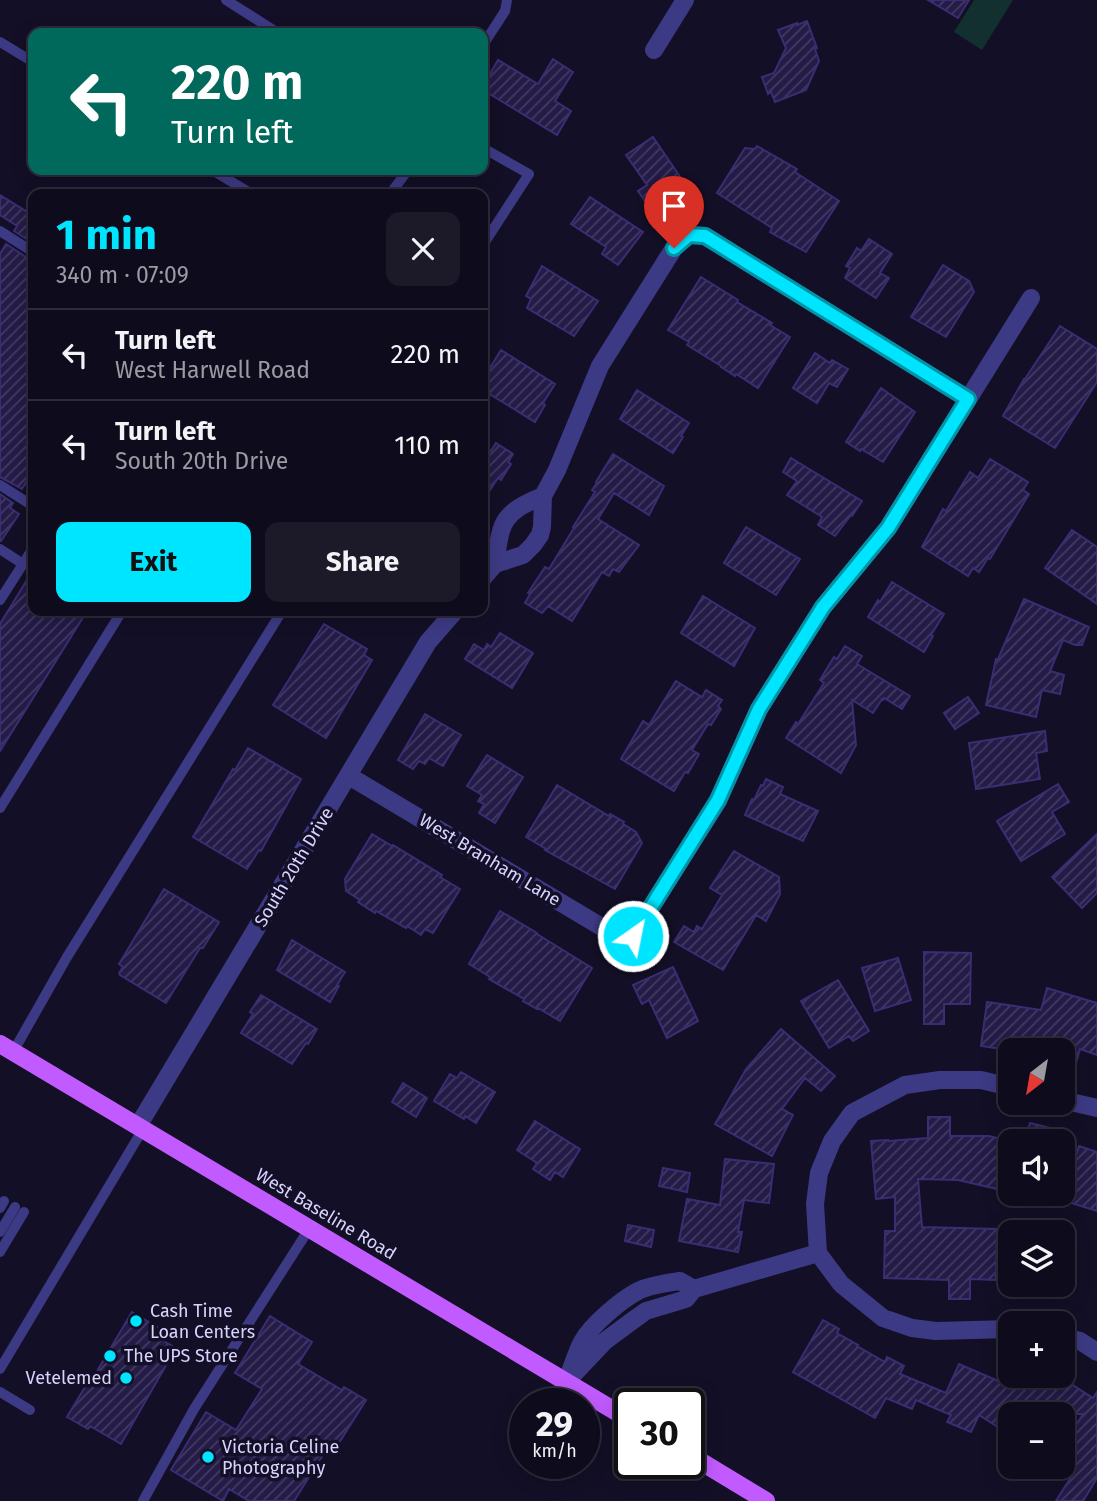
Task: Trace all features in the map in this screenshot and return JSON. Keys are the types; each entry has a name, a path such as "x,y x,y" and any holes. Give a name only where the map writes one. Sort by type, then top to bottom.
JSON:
{"main road":[{"name":"West Baseline Road","path":"7,1048 614,1410"},
{"path":"705,1464 766,1501"}],"street":[{"path":"654,50 685,0"},
{"path":"488,573 495,565 523,555 540,535 543,496 557,470 600,366 674,248 689,235 705,236 968,399 1031,298"},
{"name":"West Branham Lane","path":"349,776 615,934 633,936 718,800 759,709 823,607 888,528 968,399"},
{"path":"495,565 501,528 511,513 524,503 543,496"},
{"name":"South 20th Drive","path":"140,1128 428,642 451,616"},
{"path":"998,1084 981,1080 940,1080 905,1085 852,1113 832,1141 818,1172 815,1204 818,1253 841,1284 883,1318 912,1328 936,1331 998,1329"},
{"path":"1075,1103 1097,1108"},
{"path":"566,1382 605,1341 646,1311 686,1299 694,1289 818,1253"},
{"path":"566,1382 582,1342 594,1324 639,1290 680,1281 694,1289"},
{"path":"639,1290 646,1311"},
{"path":"1075,1340 1097,1352"}],"lane":[{"path":"226,0 270,28"},
{"path":"488,37 505,11 507,0"},
{"path":"0,42 28,59"},
{"path":"488,151 529,174 488,237"},
{"path":"221,175 244,189"},
{"path":"0,232 28,249"},
{"path":"0,485 28,503"},
{"path":"0,549 23,564"},
{"path":"0,600 28,556"},
{"path":"0,808 119,616"},
{"path":"7,1048 67,957 279,616"},
{"path":"0,1368 140,1128"},
{"path":"0,1232 19,1210 0,1252"},
{"path":"143,1501 194,1409 309,1228"},
{"path":"0,1392 30,1410"}],"green space":[{"path":"974,0 1013,0 982,50 954,32"}],"building":[{"path":"928,0 969,0 958,18"},
{"path":"807,21 819,61 806,90 775,102 771,92 768,94 762,77 774,73 786,48 778,30"},
{"path":"553,59 573,72 555,101 571,111 557,135 488,93 488,77 498,60 538,84"},
{"path":"653,137 687,187 649,207 638,191 647,185 626,155"},
{"path":"757,146 797,169 795,172 839,201 806,252 770,232 772,228 717,193 745,148 755,149"},
{"path":"0,195 26,211 28,208 28,240 14,231 17,226 0,215"},
{"path":"590,197 643,232 618,265 602,254 606,247 571,224"},
{"path":"869,239 892,254 880,273 889,278 876,298 845,278 850,268 846,266 857,248 861,251"},
{"path":"6,244 28,258 28,479 22,489 0,477 0,254"},
{"path":"943,265 969,281 974,292 946,337 911,317"},
{"path":"542,266 598,301 574,336 527,308 531,299 526,296"},
{"path":"701,277 790,337 758,388 721,367 687,345 689,342 668,330"},
{"path":"1060,326 1097,349 1097,382 1055,448 1003,416"},
{"path":"501,350 555,384 535,422 488,393 488,371"},
{"path":"815,353 830,363 832,360 848,369 837,387 829,383 817,403 793,388"},
{"path":"881,388 915,412 883,462 846,442"},
{"path":"637,390 689,423 673,453 620,419"},
{"path":"496,443 513,454 508,462 511,464 501,480 498,478 488,493 488,449 491,451"},
{"path":"613,454 664,486 649,515 614,493 598,519 639,545 619,572 613,569 609,576 602,572 572,621 548,606 542,613 525,603 530,594 528,593 545,567 549,569 595,492 592,490"},
{"path":"791,458 862,501 835,536 818,525 822,517 787,495 797,481 783,472"},
{"path":"990,459 1028,482 1023,490 1029,494 990,559 988,558 979,572 973,568 968,576 922,547 943,509 946,511 970,472 978,478"},
{"path":"0,494 13,503 10,508 19,514 1,541 0,541"},
{"path":"746,527 800,559 776,595 724,563"},
{"path":"1072,530 1097,547 1097,604 1045,568"},
{"path":"28,578 28,616 84,616 0,751 0,624"},
{"path":"892,582 944,614 924,652 868,617"},
{"path":"703,596 755,628 734,666 681,633"},
{"path":"1024,599 1089,627 1082,645 1063,640 1050,671 1064,675 1060,694 1042,690 1036,717 986,705 996,659"},
{"path":"324,624 367,649 364,655 372,660 326,738 273,705"},
{"path":"500,633 533,653 512,688 465,659 474,644 484,650 487,644 491,647"},
{"path":"845,646 862,656 857,664 910,696 902,709 884,698 873,713 852,700 856,745 841,773 786,738 824,683 820,680 834,657 837,659"},
{"path":"676,681 702,697 706,690 722,700 718,706 721,709 692,750 699,754 674,791 621,759 643,721 649,725"},
{"path":"968,697 979,713 955,729 944,713"},
{"path":"425,714 461,735 443,766 429,758 425,764 419,761 413,769 398,760"},
{"path":"1045,731 1047,751 1036,753 1040,779 976,789 969,743"},
{"path":"248,748 301,779 261,851 259,850 247,869 193,837"},
{"path":"487,755 523,777 495,823 479,813 484,804 478,801 482,795 467,786"},
{"path":"766,779 783,787 780,794 818,811 803,841 745,815"},
{"path":"1058,784 1069,802 1052,812 1065,834 1021,861 997,821"},
{"path":"557,785 624,822 623,824 636,832 642,843 615,889 526,837"},
{"path":"372,834 442,875 440,877 460,889 433,933 425,929 421,935 407,926 406,928 376,911 375,913 346,891 345,879"},
{"path":"1097,834 1097,893 1082,908 1052,877"},
{"path":"734,851 779,877 780,894 766,921 756,915 723,970 674,942 684,926 694,932 697,926 702,929 722,895 710,888"},
{"path":"164,889 219,922 166,1003 119,973 123,967 119,964"},
{"path":"500,911 592,968 560,1021 523,1001 524,999 469,964"},
{"path":"292,940 345,972 330,1002 277,970"},
{"path":"924,952 971,953 970,1004 944,1004 944,1024 924,1024"},
{"path":"898,958 911,1000 875,1011 862,968"},
{"path":"673,967 698,1021 667,1038 649,1000 642,1004 633,985"},
{"path":"838,980 869,1031 853,1041 849,1036 829,1048 801,1001"},
{"path":"1047,988 1097,1003 1097,1055 1080,1049 1075,1063 1075,1038 998,1038 998,1049 981,1046 987,1002 1041,1010"},
{"path":"261,995 317,1029 292,1064 241,1033"},
{"path":"781,1029 835,1076 821,1091 805,1078 782,1109 793,1115 772,1156 715,1124 746,1069"},
{"path":"461,1072 495,1092 476,1123 434,1101 450,1074 457,1078"},
{"path":"403,1083 427,1098 416,1117 392,1102"},
{"path":"928,1117 950,1117 950,1136 998,1138 998,1189 958,1180 918,1179 922,1227 997,1229 996,1280 970,1279 970,1299 949,1299 949,1280 884,1278 885,1231 895,1231 895,1197 876,1199 871,1141 928,1138"},
{"path":"535,1121 580,1149 563,1177 555,1172 550,1180 533,1169 537,1163 517,1150"},
{"path":"1030,1123 1050,1128 1050,1129 1028,1129"},
{"path":"1079,1146 1097,1152 1097,1211 1075,1204 1075,1159"},
{"path":"725,1159 774,1164 769,1203 744,1200 738,1232 742,1232 738,1252 679,1241 687,1199 720,1205"},
{"path":"663,1168 690,1173 687,1192 659,1186"},
{"path":"628,1225 654,1230 651,1247 625,1241"},
{"name":"Vetelemed","path":"132,1312 162,1330 158,1338 176,1348 121,1444 90,1426 88,1429 67,1417"},
{"path":"270,1316 312,1342 298,1364 342,1390 344,1387 366,1400 337,1446 331,1442 294,1501 249,1501 229,1489 223,1501 171,1470 206,1412 236,1430 262,1389 235,1373"},
{"path":"823,1320 839,1329 837,1333 885,1362 887,1357 904,1366 900,1374 946,1393 959,1364 998,1381 998,1388 1075,1386 1093,1398 1097,1392 1097,1478 1083,1501 1056,1501 1070,1479 1075,1479 1075,1427 1083,1414 1075,1414 1075,1402 998,1402 998,1427 979,1415 971,1432 947,1422 951,1415 916,1400 912,1409 886,1398 875,1418 793,1372"}],"place":[{"name":"Cash Time Loan Centers","path":"136,1321"},
{"name":"The UPS Store","path":"110,1356"},
{"name":"Vetelemed","path":"126,1378"},
{"name":"Victoria Celine Photography","path":"208,1457"}],"route":[{"path":"633,936 718,800 759,709 823,607 888,528 968,399 705,236 689,235 674,248"}]}
